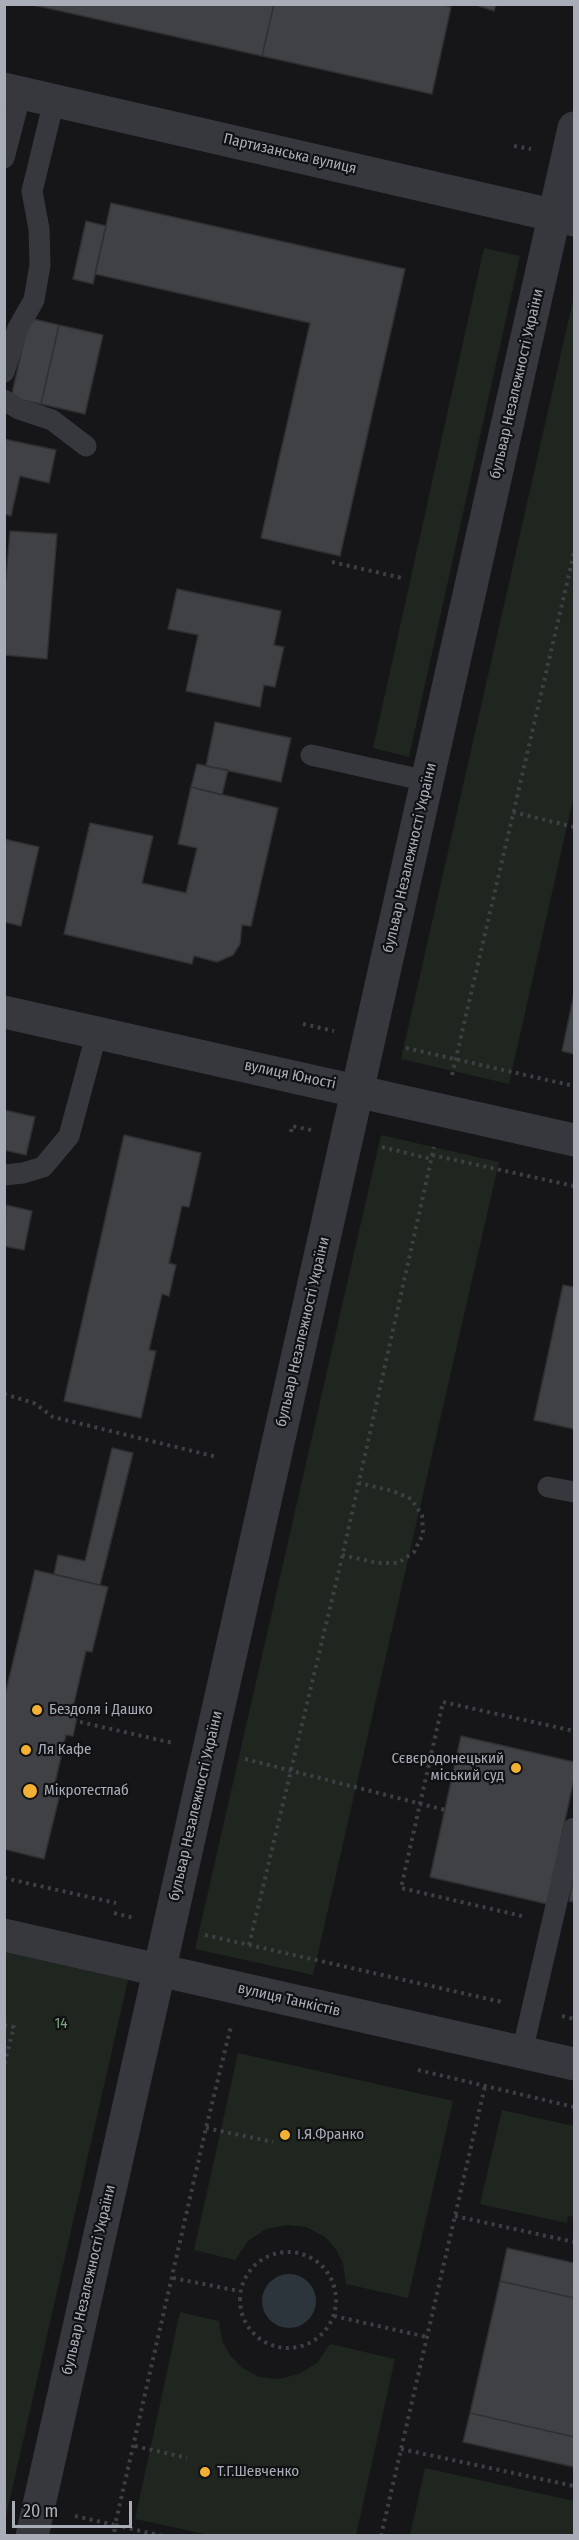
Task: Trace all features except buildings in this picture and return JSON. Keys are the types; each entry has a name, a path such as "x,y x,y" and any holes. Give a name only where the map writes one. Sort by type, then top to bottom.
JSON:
{"street":[{"name":"Партизанська вулиця","path":"13,91 565,218"},
{"name":"бульвар Незалежності України","path":"32,2535 428,781 565,218 574,128"},
{"name":"вулиця Юності","path":"4,1012 574,1140"},
{"name":"вулиця Танкістів","path":"4,1935 574,2064"}],"lane":[{"path":"4,158 13,91"},
{"path":"4,372 18,328 33,300 40,265 39,229 32,191 54,101"},
{"path":"4,400 19,409 52,420 86,446"},
{"path":"311,755 428,781"},
{"path":"4,1175 23,1173 43,1167 69,1136 97,1032"},
{"path":"548,1487 574,1492"},
{"path":"522,2052 554,1923 574,1828"}],"path":[{"path":"249,1945 359,1483 432,1155 574,553"},
{"path":"332,562 402,578"},
{"path":"513,812 574,827"},
{"path":"303,1024 574,1086"},
{"path":"432,1155 574,1186"},
{"path":"4,1394 34,1403 53,1417 218,1457"},
{"path":"342,1555 378,1563 398,1563 414,1552 423,1534 422,1515 411,1499 393,1491 359,1483"},
{"path":"554,1923 401,1888 443,1702 574,1731"},
{"path":"80,1722 291,1770 445,1810"},
{"path":"4,1878 116,1903"},
{"path":"114,1913 574,2019"},
{"path":"4,2025 14,2027 4,2065"},
{"path":"114,2535 231,2026 242,2028"},
{"path":"416,2070 574,2107"},
{"path":"381,2535 485,2086"},
{"path":"206,2128 273,2142"},
{"path":"454,2216 574,2242"},
{"path":"284,2252 300,2253 314,2259 326,2270 334,2284 337,2300 334,2316 317,2339 297,2348 275,2348 262,2342 247,2326 239,2306 239,2291 245,2276 255,2264 268,2255 284,2252"},
{"path":"173,2278 239,2291"},
{"path":"334,2316 428,2337"},
{"path":"135,2446 187,2458"},
{"path":"401,2449 574,2486"},
{"path":"115,2525 162,2535"}],"green space":[{"path":"484,248 520,256 409,757 373,748"},
{"path":"574,296 574,795 509,1084 401,1059"},
{"path":"381,1135 499,1162 313,1975 195,1949"},
{"name":"14","path":"5,1952 128,1980 6,2516 4,2516"},
{"path":"238,2053 453,2101 408,2298 346,2284 343,2263 336,2249 325,2237 306,2227 287,2225 266,2229 248,2241 235,2260 194,2250"},
{"path":"502,2110 574,2126 574,2217 568,2216 567,2223 480,2204"},
{"path":"180,2312 219,2321 222,2341 230,2355 241,2367 259,2377 278,2379 299,2374 317,2363 330,2344 395,2359 356,2535 209,2535 135,2519"},
{"path":"425,2468 574,2501 574,2535 410,2535"}],"shaded area":[{"path":"284,2274 294,2274 304,2278 312,2286 316,2301 312,2316 304,2324 294,2328 284,2328 274,2324 266,2316 262,2306 262,2296 266,2286 274,2278"}],"place":[{"name":"Бездоля і Дашко","path":"37,1710"},
{"name":"Ля Кафе","path":"26,1750"},
{"name":"Сєвєродонецький міський суд","path":"516,1768"},
{"name":"Мікротестлаб","path":"30,1791"},
{"name":"І.Я.Франко","path":"285,2135"},
{"name":"Т.Г.Шевченко","path":"205,2472"}]}
